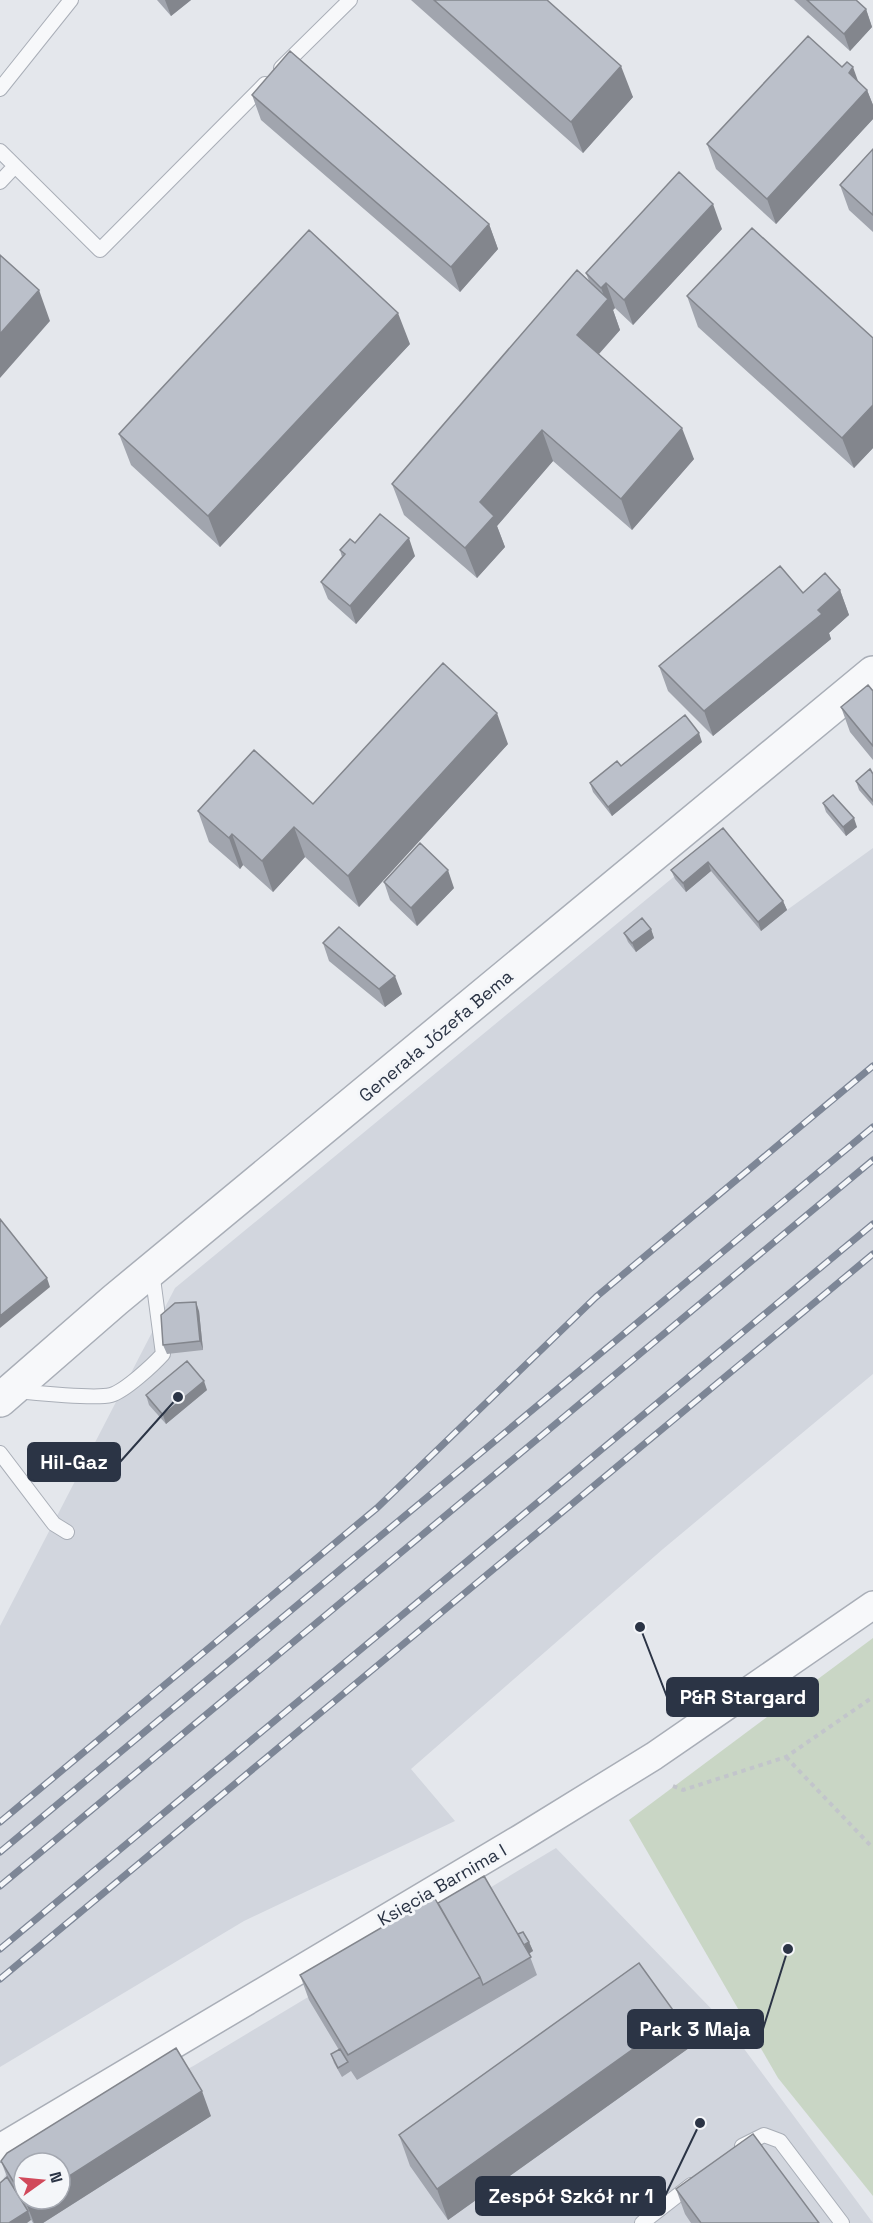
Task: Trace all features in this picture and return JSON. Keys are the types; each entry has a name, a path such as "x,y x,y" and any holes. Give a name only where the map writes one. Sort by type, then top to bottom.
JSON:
{"street":[{"name":"Generała Józefa Bema","path":"6,1395 152,1270 873,673"},
{"name":"Księcia Barnima I","path":"0,2148 521,1838 654,1755 873,1605"}],"lane":[{"path":"0,89 71,0"},
{"path":"0,152 100,250 350,0"},
{"path":"0,182 15,166"},
{"path":"6,1395 112,1395 154,1365 163,1354 152,1270"},
{"path":"0,1454 54,1524 67,1532"},
{"path":"729,2156 747,2142 764,2135 780,2141 843,2223"},
{"path":"642,2223 703,2176"}],"path":[{"path":"673,1786 683,1790 786,1757 873,1697"},
{"path":"786,1757 873,1848"}],"shaded area":[{"path":"727,833 787,910 873,848 873,1374 663,1549 411,1769 455,1821 244,1921 0,2067 0,1626 175,1288"},
{"path":"556,1848 725,2023 873,2223 0,2223 0,2185 12,2166 12,2211 72,2211 72,2151 40,2151 195,2065"}],"green space":[{"path":"873,1638 873,2196 778,2078 629,1820"}],"building":[{"path":"434,0 547,0 621,66 571,122"},
{"path":"807,0 856,0 866,9 844,34"},
{"path":"808,36 842,67 847,62 853,67 849,73 867,90 767,199 707,144"},
{"path":"290,51 489,224 451,267 252,95"},
{"path":"873,149 873,215 840,185"},
{"path":"679,172 713,204 624,300 606,283 601,288 586,273"},
{"path":"752,228 873,338 873,405 842,438 687,296"},
{"path":"309,230 398,313 208,516 119,434"},
{"path":"0,255 39,290 0,334"},
{"path":"577,270 608,299 577,335 682,428 621,499 542,430 480,502 494,516 465,548 392,484"},
{"path":"380,514 409,538 350,606 321,582 345,554 340,550 350,539 355,543"},
{"path":"780,566 803,593 825,573 840,590 818,610 822,614 704,711 659,666"},
{"path":"443,663 497,713 348,876 294,827 262,861 232,834 229,838 198,811 254,750 313,804"},
{"path":"868,685 873,691 873,746 841,707"},
{"path":"685,715 699,733 608,807 590,783 617,761 621,766"},
{"path":"870,769 873,774 873,801 856,781"},
{"path":"833,795 854,818 843,827 823,803"},
{"path":"723,828 783,901 758,922 708,862 683,883 671,870"},
{"path":"420,843 448,870 411,908 384,882"},
{"path":"642,918 651,929 632,943 624,933"},
{"path":"339,927 395,976 379,989 323,943"},
{"path":"0,1219 47,1278 0,1316"},
{"path":"196,1302 200,1341 163,1345 161,1315 175,1303"},
{"path":"187,1361 204,1381 163,1415 146,1395"},
{"path":"484,1876 531,1957 483,1985 438,1903"},
{"path":"434,1897 480,1977 348,2055 300,1975"},
{"path":"523,1932 529,1942 524,1945 518,1934"},
{"path":"639,1963 678,2017 437,2189 399,2135"},
{"path":"176,2048 202,2091 72,2174 72,2151 12,2151 12,2179 1,2161 7,2153"},
{"path":"340,2049 348,2062 338,2068 331,2054"},
{"path":"753,2134 819,2223 701,2223 676,2189"},
{"path":"7,2177 12,2185 12,2211 28,2211 9,2223 0,2223 0,2183"}],"railway":[{"path":"0,1822 377,1508 596,1297 873,1066"},
{"path":"0,1852 873,1127"},
{"path":"0,1886 873,1160"},
{"path":"0,1949 873,1224"},
{"path":"0,1979 873,1254"}],"place":[{"name":"Hil-Gaz","path":"178,1397"},
{"name":"P&R Stargard","path":"640,1627"},
{"name":"Park 3 Maja","path":"788,1949"},
{"name":"Zespół Szkół nr 1","path":"700,2123"}]}
